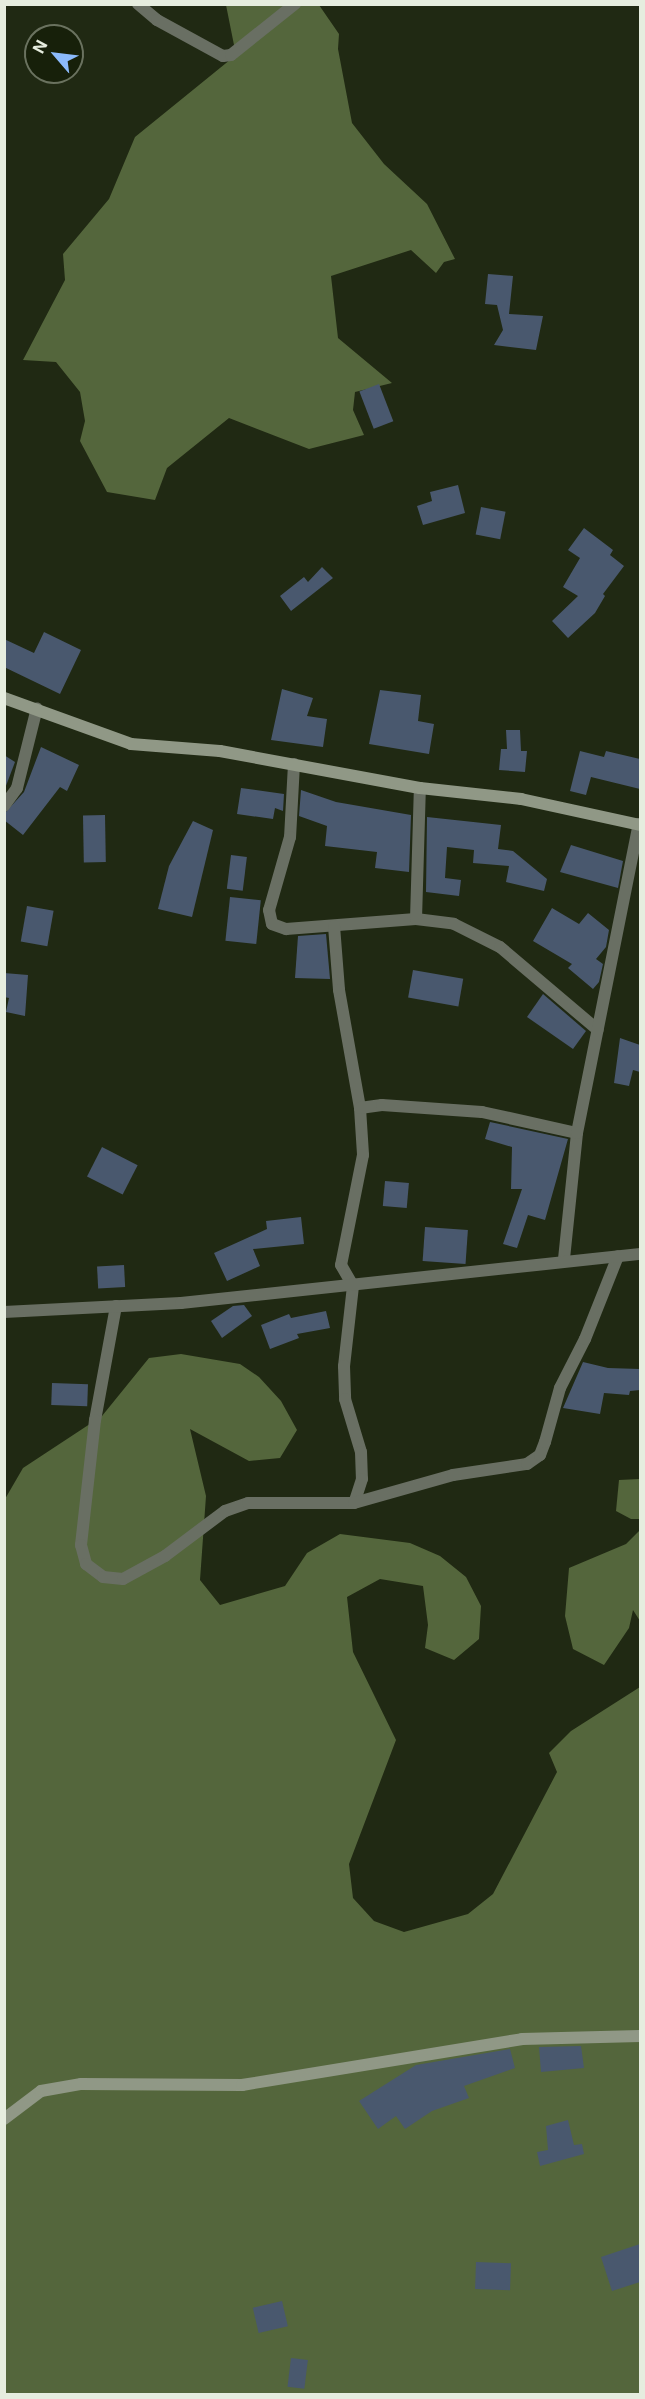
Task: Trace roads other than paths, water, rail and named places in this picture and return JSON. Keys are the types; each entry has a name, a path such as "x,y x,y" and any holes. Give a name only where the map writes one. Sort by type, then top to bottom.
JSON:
{"street":[{"path":"138,4 157,20 223,56 231,55 295,4"},
{"path":"4,698 37,708 115,740 220,751 420,788 562,805 640,825 577,1133 564,1259"},
{"path":"4,806 17,788 37,708"},
{"path":"294,764 290,837 269,918 277,927 286,929 416,919 454,924 500,947 598,1030"},
{"path":"416,919 420,788"},
{"path":"334,926 339,990 360,1108 363,1155 341,1265 353,1286 344,1366 345,1399 360,1452 362,1479 354,1503"},
{"path":"360,1108 382,1105 482,1112 577,1133"},
{"path":"4,1312 116,1306 353,1286 564,1259 640,1254"},
{"path":"116,1306 93,1431 81,1545 86,1564 103,1577 123,1580 165,1556 225,1511 248,1503 354,1503 453,1475 527,1464 540,1455 560,1388 585,1340 618,1256"},
{"path":"4,2120 41,2091 81,2084 242,2085 522,2039 640,2036"}]}
